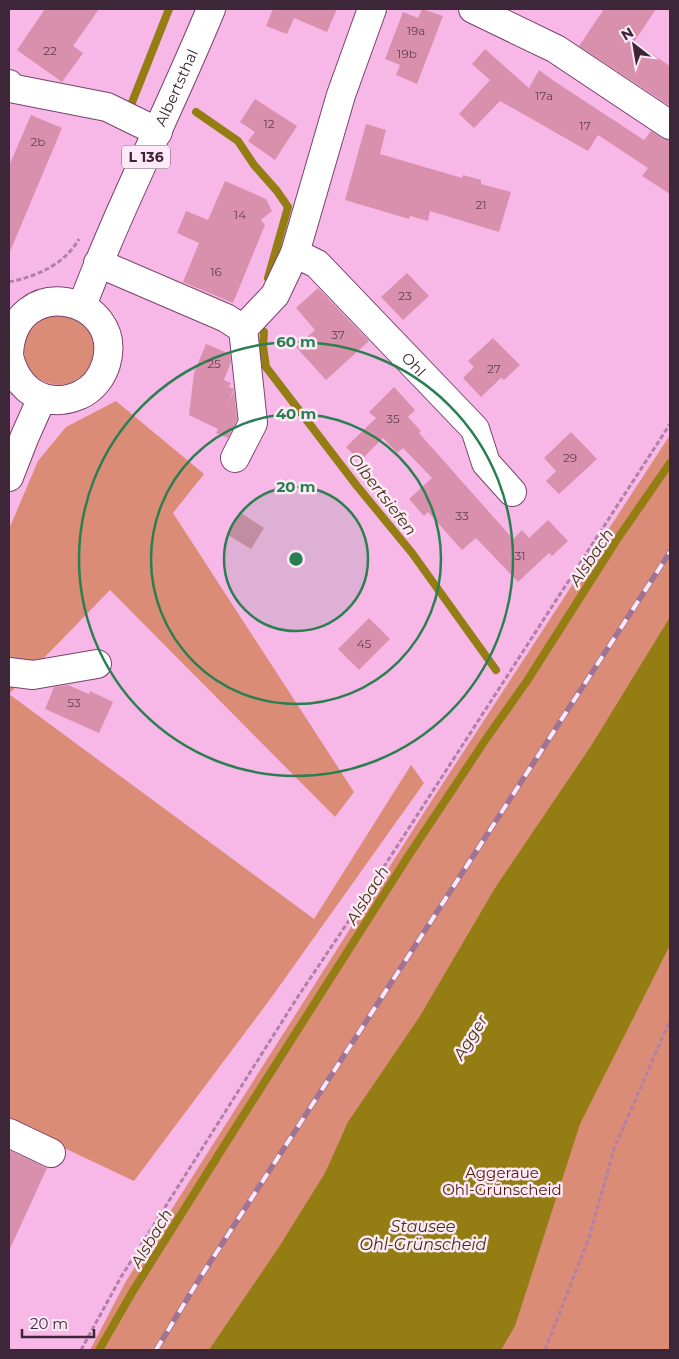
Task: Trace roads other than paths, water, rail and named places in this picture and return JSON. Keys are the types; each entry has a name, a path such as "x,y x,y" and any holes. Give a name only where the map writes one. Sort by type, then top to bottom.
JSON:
{"street":[{"name":"Albertsthal","path":"82,306 98,263 158,132 211,9"},
{"path":"235,458 253,423 243,329 275,295 295,254 341,96 372,9"},
{"path":"473,9 556,49 670,125"},
{"path":"9,84 10,88 106,107 158,132"},
{"name":"Ohl","path":"295,254 317,264 475,429 486,462 512,492"},
{"path":"98,263 226,318 243,329"},
{"path":"63,300 82,306 94,315 103,327 108,341 108,356 104,370 96,383 85,393 71,399 56,400 42,398 29,391 19,381 12,369 9,355 11,327 26,312 43,303 63,300"},
{"path":"9,477 42,398"},
{"path":"9,672 33,675 97,664"},
{"path":"9,1133 51,1152"}],"water":[{"name":"Stausee Ohl-Grünscheid","path":"670,617 670,945 580,1124 515,1326 501,1350 209,1350 279,1247 325,1173 348,1122 420,1016 495,888 591,746"}],"waterway":[{"name":"Olbertsiefen","path":"129,110 169,9"},
{"name":"Olbertsiefen","path":"196,112 238,141 254,165 277,191 288,207 268,278"},
{"name":"Olbertsiefen","path":"264,332 263,346 266,367 357,486 412,553 496,670"},
{"name":"Alsbach","path":"99,1350 133,1291 407,858 527,681 616,541 670,463"}],"railway":[{"path":"156,1350 198,1281 670,552"}],"water label":[{"name":"Agger","path":"470,1037"}],"park label":[{"name":"Aggeraue Ohl-Grünscheid","path":"502,1182"}]}
